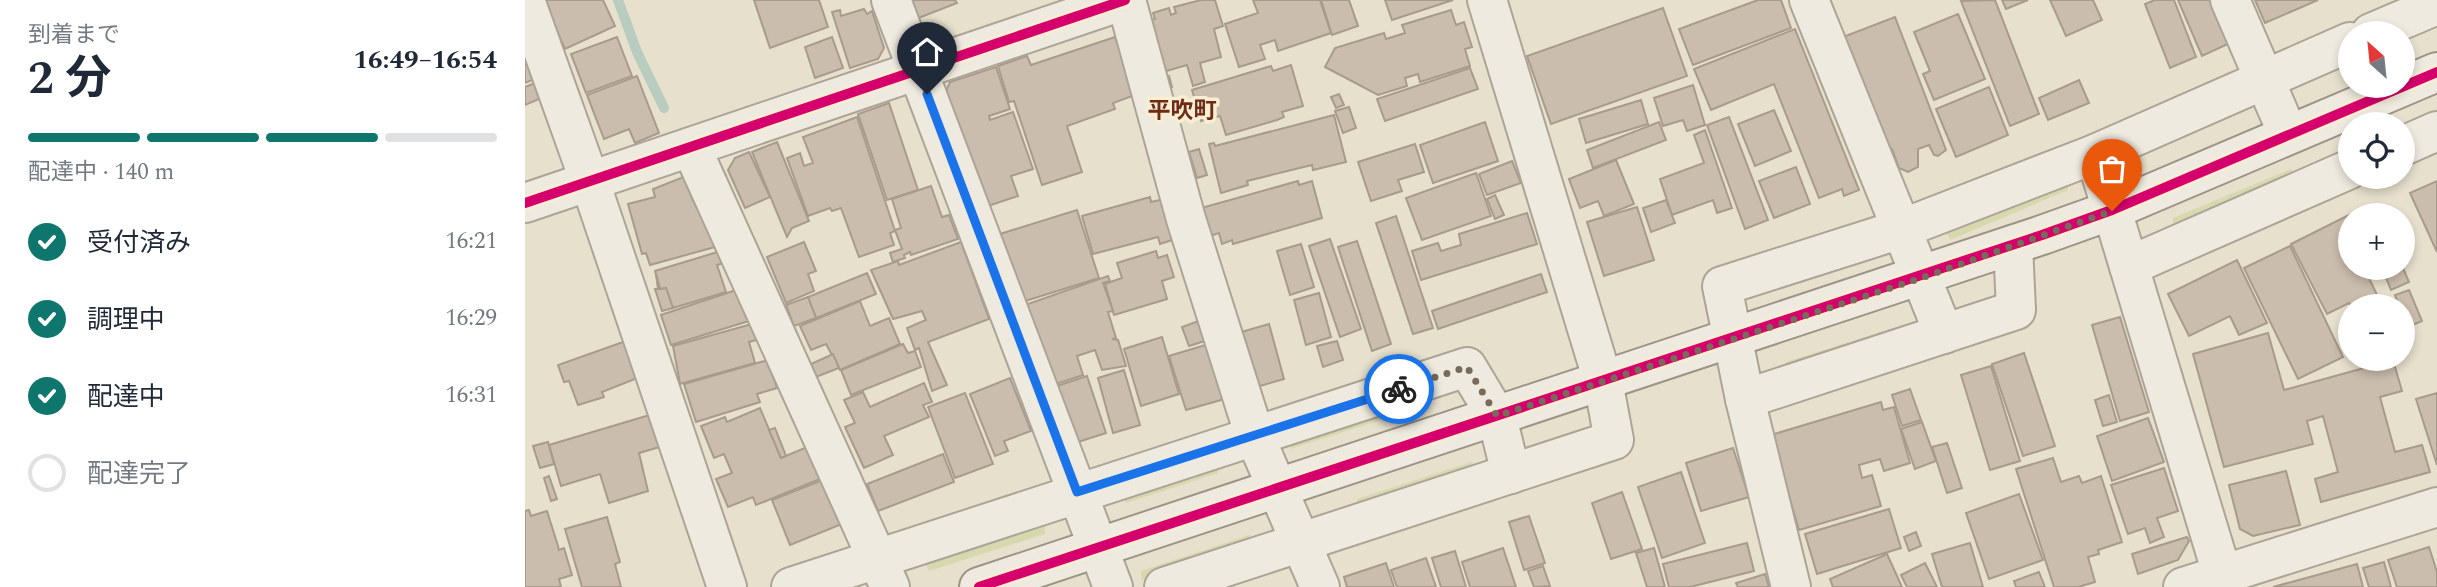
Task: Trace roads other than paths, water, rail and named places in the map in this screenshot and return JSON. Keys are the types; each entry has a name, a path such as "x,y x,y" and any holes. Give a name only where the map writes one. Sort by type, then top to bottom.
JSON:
{"street":[{"path":"525,0 590,182 727,587"},
{"path":"891,0 1114,587"},
{"path":"525,204 1125,0 1186,219 1255,437 1320,587"},
{"path":"1164,587 1614,440 1604,381 1487,0"},
{"path":"1809,0 1944,334"},
{"path":"2231,0 2288,134"},
{"path":"2399,21 2437,5"},
{"path":"1791,587 1745,398 1722,286 1901,229 2095,154 2338,47"},
{"path":"979,587 1921,278 2112,211 2437,72"},
{"path":"2415,141 2437,131"},
{"path":"691,147 885,573"},
{"path":"2095,154 2224,581"},
{"path":"2129,266 2338,174"},
{"path":"1745,398 2016,310 2013,245"},
{"path":"791,587 885,573 1077,492 1467,367 1497,416 1511,474"},
{"path":"2183,587 2224,581 2437,507"}],"waterway":[{"path":"618,0 637,52 664,108"}],"district":[{"name":"平吹町","path":"1182,111"}]}
